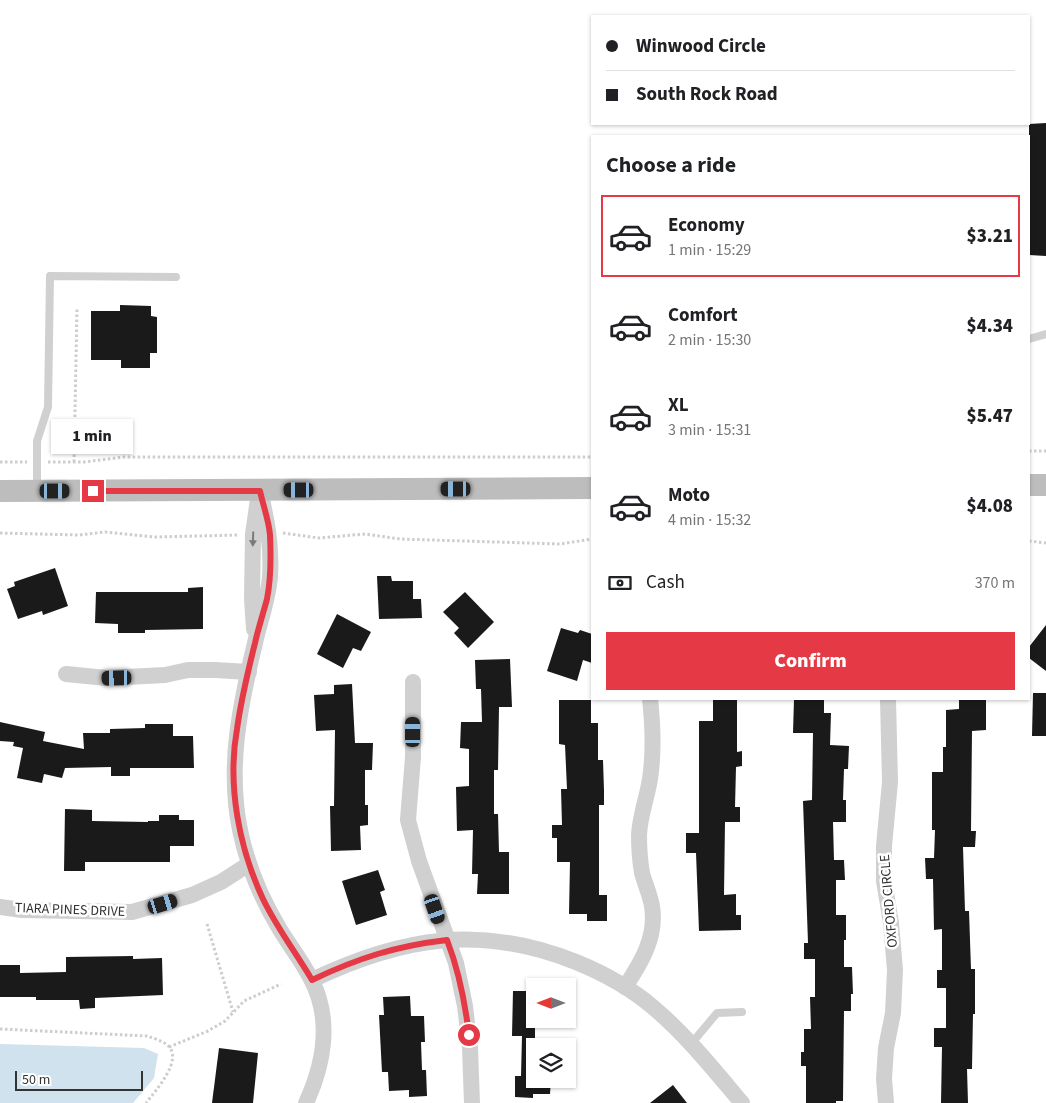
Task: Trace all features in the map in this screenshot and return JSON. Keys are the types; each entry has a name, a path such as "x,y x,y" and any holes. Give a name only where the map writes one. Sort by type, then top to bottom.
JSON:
{"main road":[{"path":"1030,485 1046,485"},
{"path":"0,491 591,488"}],"street":[{"path":"260,491 252,534 254,644 236,730 234,760 235,796 240,830 249,864 267,906 312,980 321,1012 324,1039 321,1062 306,1103"},
{"path":"66,674 106,678 165,675 188,670 249,672"},
{"path":"413,682 413,757 408,820 418,861 456,963 465,1006 470,1048 472,1103"},
{"path":"625,987 641,963 648,945 652,926 652,906 642,871 639,844 640,820 650,780 653,753 650,700"},
{"name":"OXFORD CIRCLE","path":"886,1103 884,1079 886,1048 893,1013 895,970 891,923 884,881 884,846 890,782 888,700"},
{"name":"TIARA PINES DRIVE","path":"0,907 22,910 132,912 192,895 221,882 249,864"},
{"path":"312,980 348,963 381,952 415,944 447,940 484,939 517,944 554,953 590,968 625,987 653,1007 681,1033 742,1103"}],"lane":[{"path":"37,491 37,441 48,407 50,276 176,277"},
{"path":"1030,339 1046,334"},
{"path":"691,1044 717,1013 742,1012"}],"path":[{"path":"74,462 77,307"},
{"path":"1030,451 1046,451"},
{"path":"0,462 74,462 124,457 591,457"},
{"path":"0,532 79,535 105,532 155,537 235,535"},
{"path":"282,533 319,538 365,534 400,539 560,544 591,539"},
{"path":"1030,541 1046,543"},
{"path":"207,924 233,1012"},
{"path":"169,1047 208,1031 225,1021 244,1001 281,984"},
{"path":"0,1029 147,1036 166,1044 170,1049 172,1062 168,1073 146,1103"}],"water":[{"path":"0,1044 144,1048 158,1054 154,1078 133,1103 0,1103"}],"building":[{"path":"1046,123 1046,256 1030,255 1030,124"},
{"path":"120,305 151,306 151,316 157,317 157,353 150,353 150,368 121,368 121,360 91,360 91,311 120,311"},
{"path":"55,568 68,606 43,615 42,611 18,619 7,589 15,586 14,582"},
{"path":"377,576 391,576 392,581 413,581 413,599 421,599 422,618 379,619"},
{"path":"203,587 203,629 145,630 145,633 118,633 118,624 95,623 96,592 188,592 188,588"},
{"path":"465,592 494,622 468,648 454,633 459,628 443,612"},
{"path":"337,614 371,632 361,651 353,648 343,668 317,654"},
{"path":"1046,625 1046,671 1030,659 1030,646"},
{"path":"561,628 578,633 580,630 591,634 591,663 583,660 577,681 547,671"},
{"path":"510,659 512,707 499,707 498,770 494,770 494,814 498,814 499,852 509,852 509,894 477,894 478,874 472,874 473,830 457,831 456,787 469,786 469,749 460,748 461,722 482,722 481,689 476,689 475,660"},
{"path":"352,684 355,743 373,743 372,770 365,770 365,805 368,805 368,825 360,826 361,850 331,851 330,806 334,806 335,730 316,731 314,695 334,694 334,685"},
{"path":"1033,693 1046,693 1046,736 1032,736"},
{"path":"559,700 591,700 591,723 598,723 598,760 603,760 604,790 604,805 599,805 599,895 607,895 607,921 587,921 587,914 569,914 570,862 557,862 557,838 552,838 552,825 562,825 561,789 567,789 565,745 559,744"},
{"path":"713,700 737,700 737,752 742,751 742,766 736,767 735,807 740,807 740,822 725,822 724,895 736,894 736,915 741,915 741,930 699,931 696,853 686,853 686,833 699,833 699,721 713,721"},
{"path":"794,700 824,700 824,713 831,713 830,745 849,746 848,769 844,769 843,800 846,800 846,822 833,822 834,860 844,860 845,880 836,880 836,915 846,915 844,967 852,967 853,994 851,994 851,1011 844,1011 843,1101 836,1101 836,1103 806,1103 806,1066 801,1066 801,1052 804,1052 804,1029 811,1029 810,997 815,997 815,959 804,959 804,943 808,943 803,801 812,800 813,733 793,733"},
{"path":"959,700 986,700 986,730 972,731 971,831 976,831 975,847 963,847 965,911 969,911 971,969 975,969 975,1014 973,1014 972,1069 967,1069 968,1103 941,1103 942,1047 934,1047 934,1028 946,1028 946,988 937,988 937,970 942,970 942,929 934,930 933,879 926,879 925,858 934,858 935,830 932,830 932,772 943,772 943,747 946,747 946,710 959,709"},
{"path":"0,722 45,732 43,741 84,749 83,733 110,733 110,729 145,728 145,724 173,724 173,736 193,736 194,768 130,768 130,776 111,776 111,767 65,768 62,778 44,774 42,783 17,778 23,748 13,746 14,742 0,741"},
{"path":"65,809 92,810 92,821 148,822 159,821 159,815 179,815 179,820 194,820 194,846 170,846 170,862 85,862 85,871 64,871"},
{"path":"378,870 385,890 380,892 387,915 356,925 342,881"},
{"path":"133,956 133,959 162,958 163,995 95,998 95,1008 80,1009 79,1000 36,1000 36,997 0,997 0,965 20,965 20,973 66,972 66,957"},
{"path":"513,991 526,991 526,1028 535,1028 535,1038 526,1038 526,1088 550,1088 550,1094 533,1094 533,1098 515,1097 515,1076 521,1076 522,1036 512,1036"},
{"path":"410,996 411,1016 424,1016 425,1042 421,1042 422,1070 426,1070 427,1096 409,1097 409,1090 389,1091 388,1072 382,1072 379,1015 384,1015 383,997"},
{"path":"219,1048 258,1053 253,1103 212,1103"},
{"path":"673,1085 687,1103 650,1103"}],"route":[{"path":"93,491 260,491 270,533 270,576 267,598 254,644 236,730 234,760 235,796 240,830 249,864 271,914 312,980 348,963 381,952 415,944 447,940 456,963 469,1035"}]}
